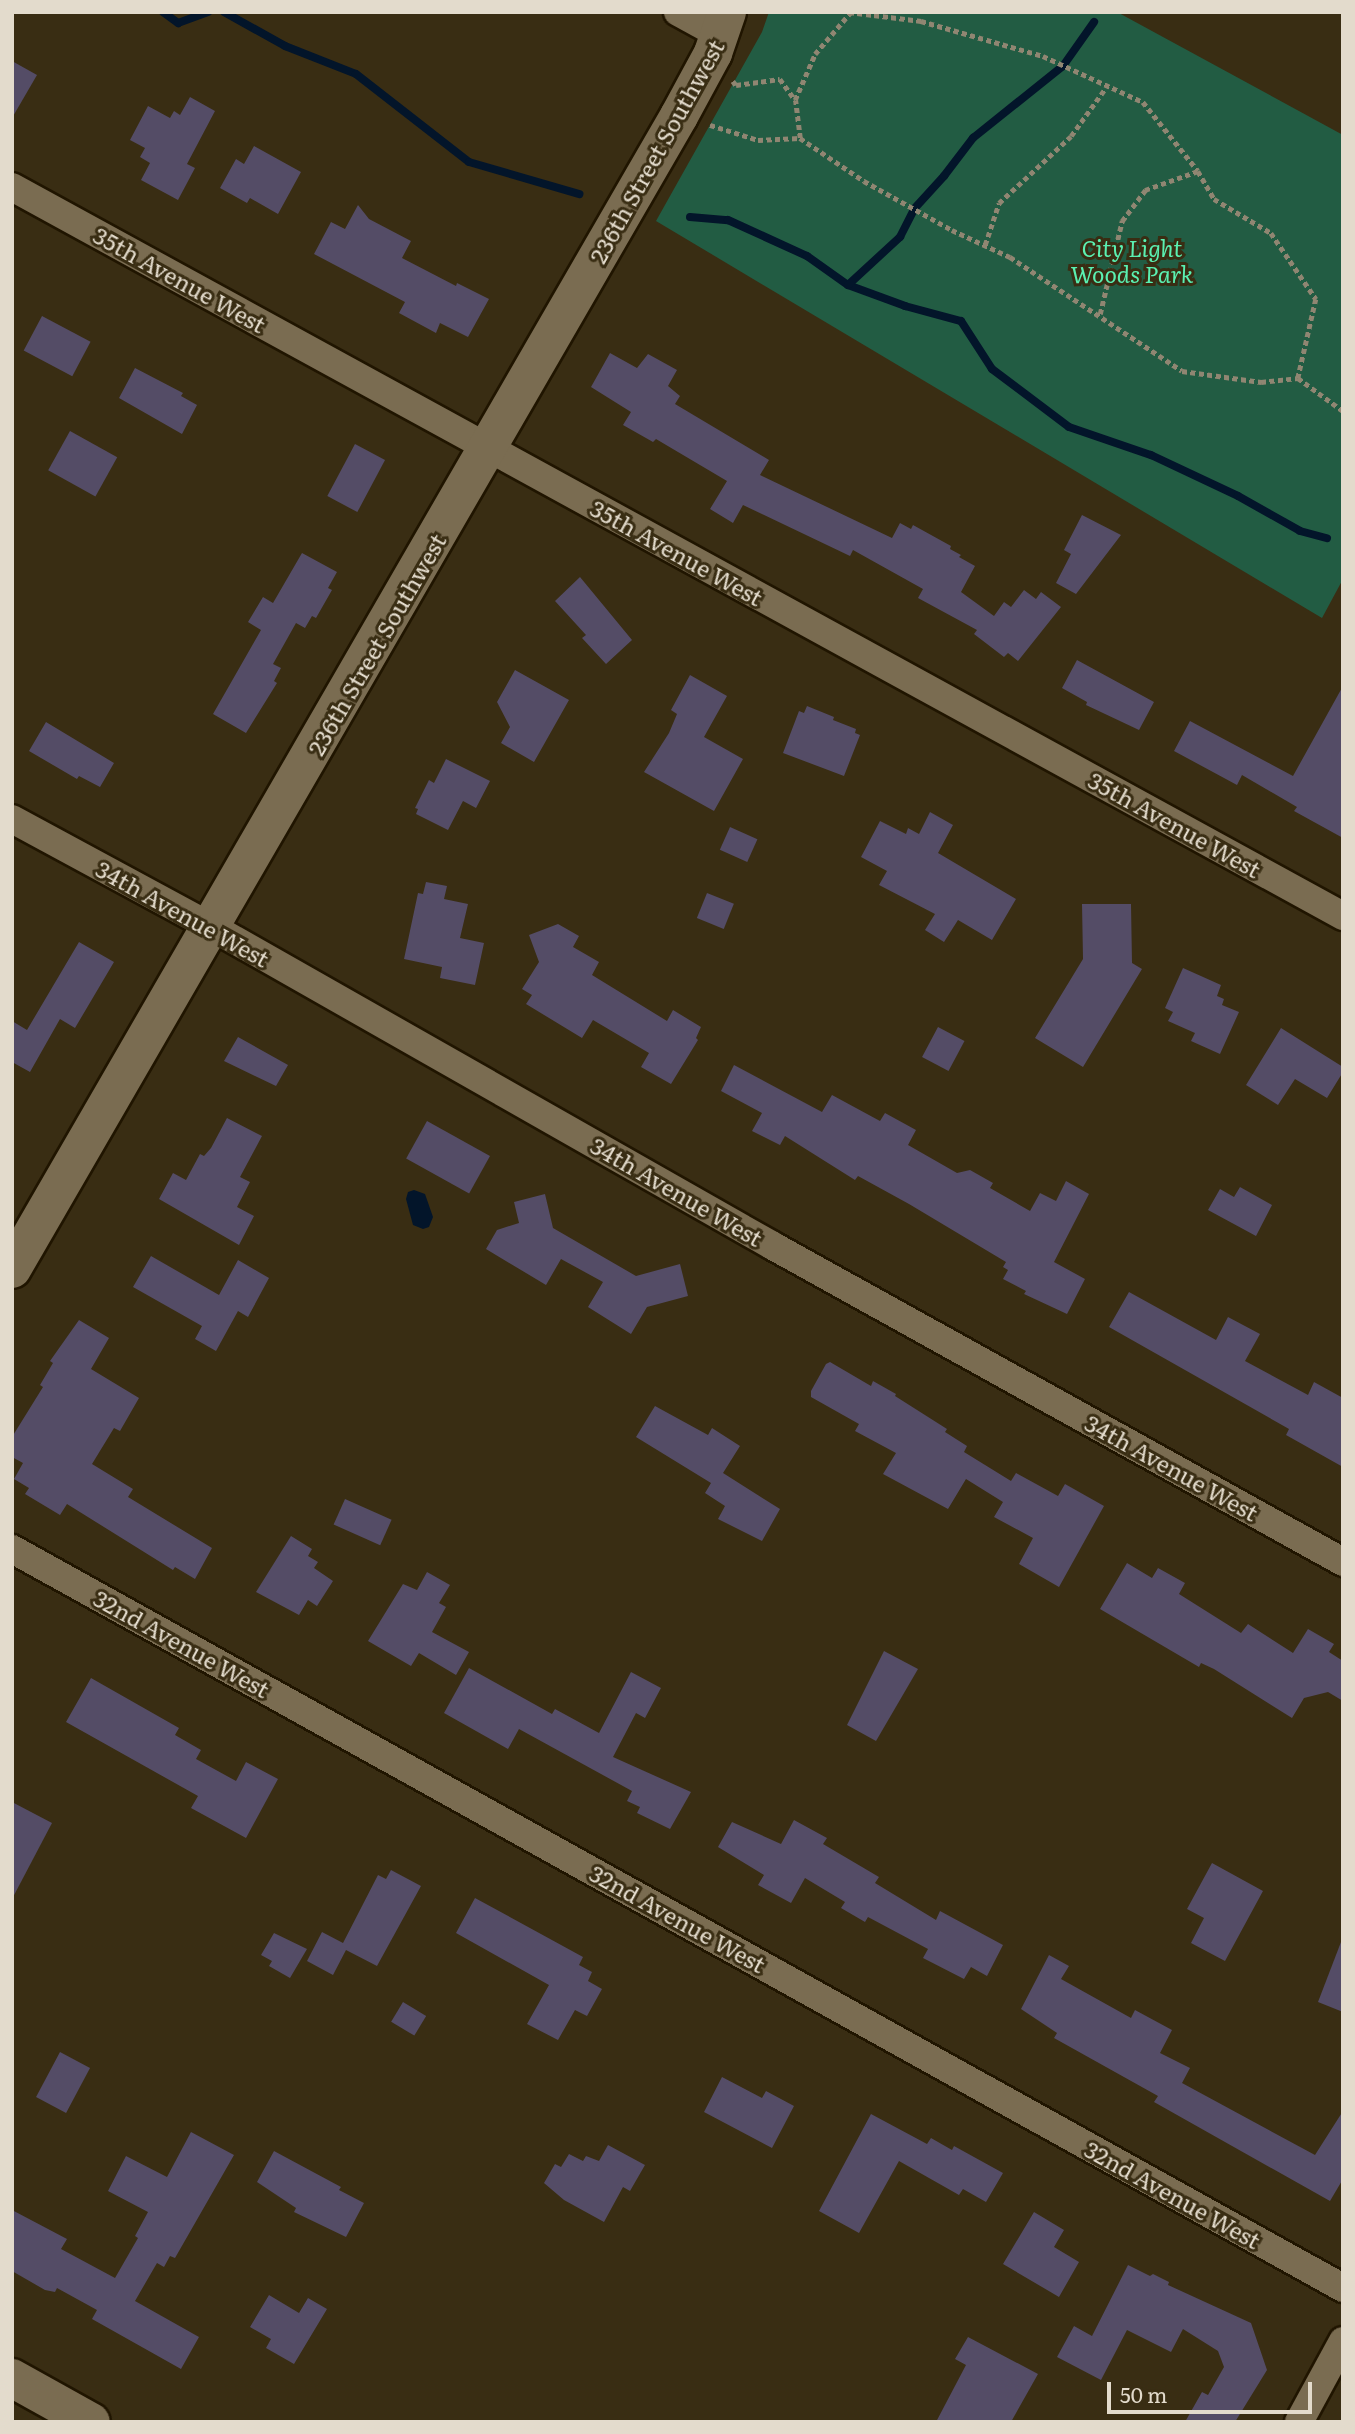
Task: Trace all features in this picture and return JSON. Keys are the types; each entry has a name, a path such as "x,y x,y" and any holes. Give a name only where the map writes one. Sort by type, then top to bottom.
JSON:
{"street":[{"path":"678,12 720,33"},
{"name":"236th Street Southwest","path":"12,1269 489,449 720,33"},
{"name":"35th Avenue West","path":"12,187 1343,916"},
{"name":"34th Avenue West","path":"12,819 212,927 773,1246 1343,1562"},
{"name":"32nd Avenue West","path":"12,1549 1343,2288"},
{"path":"1298,2422 1343,2341"},
{"path":"12,2378 91,2422"}],"path":[{"path":"795,100 815,54 849,13 921,21 1043,56 1143,103 1198,171 1214,199 1271,233 1316,299 1298,378"},
{"path":"720,33 736,85 780,79 795,100 800,138"},
{"path":"985,245 999,203 1071,135 1107,86"},
{"path":"706,124 758,140 800,138 863,181 1010,257 1100,314 1182,371 1262,382 1298,378 1343,411"},
{"path":"1100,314 1122,221 1145,190 1198,171"}],"green space":[{"name":"City Light Woods Park","path":"769,12 1117,12 1343,135 1343,579 1322,618 656,221 762,32"}],"water":[{"path":"414,1190 425,1194 433,1217 429,1227 423,1229 413,1225 406,1199 408,1192"}],"building":[{"path":"12,61 37,75 12,118"},
{"path":"190,97 215,111 187,164 195,168 178,200 141,180 150,163 140,157 145,148 130,140 148,106 170,118 174,111 180,115"},
{"path":"254,146 301,172 278,214 250,198 247,203 220,188 236,159 244,164"},
{"path":"358,205 369,219 411,241 402,258 456,286 457,283 489,299 468,337 440,323 436,333 399,313 405,302 314,254 331,222 345,229"},
{"path":"42,316 91,342 72,376 24,350"},
{"path":"610,353 637,368 648,354 677,370 668,386 680,396 675,404 769,460 760,475 892,538 900,523 911,529 913,525 951,546 950,549 961,555 959,557 975,566 961,592 994,616 1004,602 1011,607 1024,590 1036,599 1041,592 1061,607 1018,661 1008,653 1004,657 974,634 977,630 918,598 923,589 853,550 850,556 743,505 733,523 710,509 727,481 656,439 653,442 623,425 631,412 591,387"},
{"path":"135,368 183,393 181,396 197,405 182,434 119,398"},
{"path":"70,431 117,457 95,497 48,470"},
{"path":"355,444 385,460 357,512 327,496"},
{"path":"1082,515 1121,535 1076,594 1056,583 1071,554 1064,550"},
{"path":"302,553 337,572 328,588 332,590 316,618 312,616 305,628 296,623 273,664 281,668 274,681 277,683 246,733 213,714 261,630 248,622 263,597 273,603"},
{"path":"580,577 632,640 606,664 582,638 586,635 555,601"},
{"path":"1077,660 1154,702 1139,730 1086,705 1087,702 1062,688"},
{"path":"515,670 569,700 534,762 501,743 510,727 497,702"},
{"path":"690,675 727,696 704,737 743,759 714,811 644,772 669,733 677,714 671,710"},
{"path":"1343,686 1343,838 1294,811 1297,807 1242,775 1237,785 1174,751 1190,721 1293,776"},
{"path":"807,706 856,729 855,733 860,735 844,776 783,753 799,711 804,713"},
{"path":"46,722 114,763 100,787 79,776 77,779 29,751"},
{"path":"446,759 490,781 476,808 463,801 448,830 416,814 418,809 415,808 429,780 434,783"},
{"path":"930,812 953,825 938,853 1016,899 992,940 958,920 944,942 925,930 935,914 879,885 887,871 861,857 880,821 906,834 908,828 919,834"},
{"path":"730,827 757,839 747,862 720,850"},
{"path":"426,882 447,886 444,899 468,904 460,938 484,943 475,985 440,978 442,967 404,959 418,893 423,894"},
{"path":"707,893 734,904 724,929 697,918"},
{"path":"1082,904 1131,904 1132,963 1142,969 1083,1067 1035,1038 1083,959"},
{"path":"558,924 579,936 573,947 599,962 592,975 667,1021 673,1010 701,1027 696,1038 698,1040 671,1084 641,1067 649,1053 593,1020 582,1038 526,1004 532,995 522,989 539,962 529,935"},
{"path":"79,942 114,962 75,1028 60,1019 30,1072 12,1062 12,1021 27,1030"},
{"path":"1183,968 1221,985 1217,996 1224,999 1222,1005 1239,1012 1220,1054 1191,1041 1195,1033 1168,1021 1173,1012 1165,1008"},
{"path":"938,1027 964,1041 949,1071 922,1057"},
{"path":"1281,1028 1343,1067 1343,1072 1327,1098 1295,1079 1278,1105 1246,1085"},
{"path":"238,1037 288,1065 276,1086 224,1061"},
{"path":"734,1065 822,1112 832,1095 880,1121 885,1113 916,1130 908,1145 957,1173 970,1170 993,1183 990,1188 1030,1211 1040,1193 1056,1201 1066,1181 1089,1194 1054,1262 1085,1279 1067,1314 1024,1294 1026,1291 1003,1279 1008,1270 1003,1267 1006,1262 909,1204 858,1176 855,1180 785,1136 780,1145 752,1131 762,1113 721,1091"},
{"path":"227,1118 262,1136 240,1177 250,1182 237,1207 254,1216 239,1245 159,1199 173,1173 186,1180 200,1154 204,1156 211,1148"},
{"path":"427,1121 490,1156 469,1194 406,1159"},
{"path":"1240,1187 1272,1205 1256,1236 1208,1210 1220,1189 1234,1197"},
{"path":"545,1194 553,1228 636,1276 680,1264 688,1296 647,1307 631,1334 588,1307 603,1282 561,1259 546,1285 486,1249 497,1230 519,1223 514,1202"},
{"path":"151,1256 219,1295 238,1260 269,1278 248,1317 238,1311 216,1351 195,1339 202,1326 133,1287"},
{"path":"1129,1292 1216,1340 1228,1317 1260,1334 1245,1361 1308,1395 1314,1382 1343,1398 1343,1467 1286,1435 1289,1429 1109,1327"},
{"path":"79,1320 109,1338 91,1369 139,1398 120,1431 114,1428 92,1464 133,1489 128,1497 212,1548 195,1579 175,1567 173,1570 67,1504 60,1515 25,1494 29,1488 14,1479 23,1463 12,1457 12,1437 43,1387 40,1385 53,1363 50,1361"},
{"path":"830,1362 871,1386 873,1381 896,1394 895,1396 947,1429 945,1432 967,1446 964,1452 1011,1481 1016,1473 1058,1496 1065,1484 1104,1506 1059,1587 1019,1564 1033,1538 994,1517 1003,1502 966,1479 948,1509 883,1474 896,1453 855,1431 859,1424 811,1397 811,1391 826,1364"},
{"path":"655,1406 708,1435 712,1428 740,1446 723,1473 780,1509 762,1541 718,1519 725,1506 705,1493 711,1483 636,1437"},
{"path":"345,1499 392,1520 380,1545 334,1525"},
{"path":"291,1536 312,1549 308,1556 318,1562 314,1568 333,1581 317,1606 308,1600 299,1615 256,1592"},
{"path":"1127,1563 1152,1578 1158,1568 1185,1583 1179,1594 1241,1633 1248,1624 1293,1653 1308,1629 1334,1644 1329,1652 1343,1661 1343,1701 1328,1692 1304,1698 1292,1718 1214,1669 1201,1663 1199,1667 1100,1609"},
{"path":"427,1572 450,1585 439,1603 446,1607 432,1632 469,1652 456,1675 419,1653 411,1666 368,1641 403,1584 417,1590"},
{"path":"884,1651 918,1669 876,1741 847,1725"},
{"path":"469,1668 552,1714 555,1709 599,1733 631,1672 661,1688 645,1718 636,1713 613,1757 691,1792 670,1829 637,1813 640,1807 627,1801 632,1791 519,1729 508,1749 444,1713"},
{"path":"91,1678 179,1728 175,1735 201,1750 196,1759 236,1781 246,1762 278,1779 246,1838 191,1808 198,1796 66,1722"},
{"path":"12,1802 52,1823 12,1899"},
{"path":"794,1820 827,1838 823,1844 879,1877 875,1883 936,1920 940,1911 1003,1945 987,1976 971,1967 964,1979 923,1958 928,1949 868,1917 865,1922 841,1908 845,1902 805,1878 791,1903 758,1885 764,1875 718,1847 732,1822 781,1844"},
{"path":"1212,1863 1263,1891 1225,1961 1191,1943 1204,1918 1187,1909"},
{"path":"391,1870 421,1886 377,1966 346,1950 333,1975 307,1961 322,1932 343,1943 378,1875 386,1879"},
{"path":"475,1898 583,1957 579,1965 592,1972 588,1981 602,1989 587,2016 575,2010 558,2040 527,2024 549,1985 456,1933"},
{"path":"274,1933 307,1949 290,1978 269,1966 272,1961 261,1955"},
{"path":"1343,1942 1343,2012 1318,2002"},
{"path":"1049,1955 1069,1966 1061,1979 1131,2018 1135,2010 1172,2030 1160,2053 1190,2068 1182,2083 1315,2155 1343,2111 1343,2179 1330,2201 1154,2102 1158,2096 1054,2038 1057,2033 1021,2009"},
{"path":"403,2002 426,2016 414,2036 391,2022"},
{"path":"60,2052 90,2068 66,2113 36,2097"},
{"path":"722,2077 762,2098 766,2091 794,2106 772,2148 704,2112"},
{"path":"871,2114 927,2144 931,2138 952,2150 954,2146 1003,2173 986,2202 963,2189 959,2195 899,2161 859,2233 819,2211"},
{"path":"191,2132 234,2155 175,2258 170,2256 164,2267 157,2263 135,2301 199,2337 181,2369 92,2319 97,2310 57,2288 55,2292 45,2290 12,2271 12,2210 67,2239 61,2249 115,2278 138,2238 135,2236 148,2212 108,2191 126,2156 167,2177"},
{"path":"608,2145 645,2165 630,2191 623,2187 604,2222 564,2200 544,2183 555,2164 561,2167 569,2154 583,2161 586,2156 599,2161"},
{"path":"274,2151 341,2187 339,2190 364,2203 346,2237 294,2212 296,2208 257,2182"},
{"path":"1034,2212 1064,2230 1054,2247 1079,2262 1059,2297 1003,2264"},
{"path":"1128,2265 1150,2276 1153,2274 1169,2282 1168,2285 1251,2323 1267,2370 1235,2422 1185,2422 1202,2392 1208,2395 1224,2367 1218,2351 1183,2329 1171,2352 1127,2330 1101,2380 1057,2357 1074,2326 1092,2336"},
{"path":"269,2295 299,2313 308,2298 327,2309 294,2364 266,2348 271,2339 250,2327"},
{"path":"968,2337 1038,2374 1011,2422 936,2422 966,2365 955,2359"}],"waterway":[{"path":"163,12 178,23 208,12"},
{"path":"224,12 285,46 356,74 469,162 579,194"},
{"path":"848,285 900,237 914,209 973,138 1063,66 1094,22"},
{"path":"690,217 728,220 807,256 848,285 905,306 961,321 992,369 1069,427 1151,455 1238,496 1300,531 1327,538"}]}
